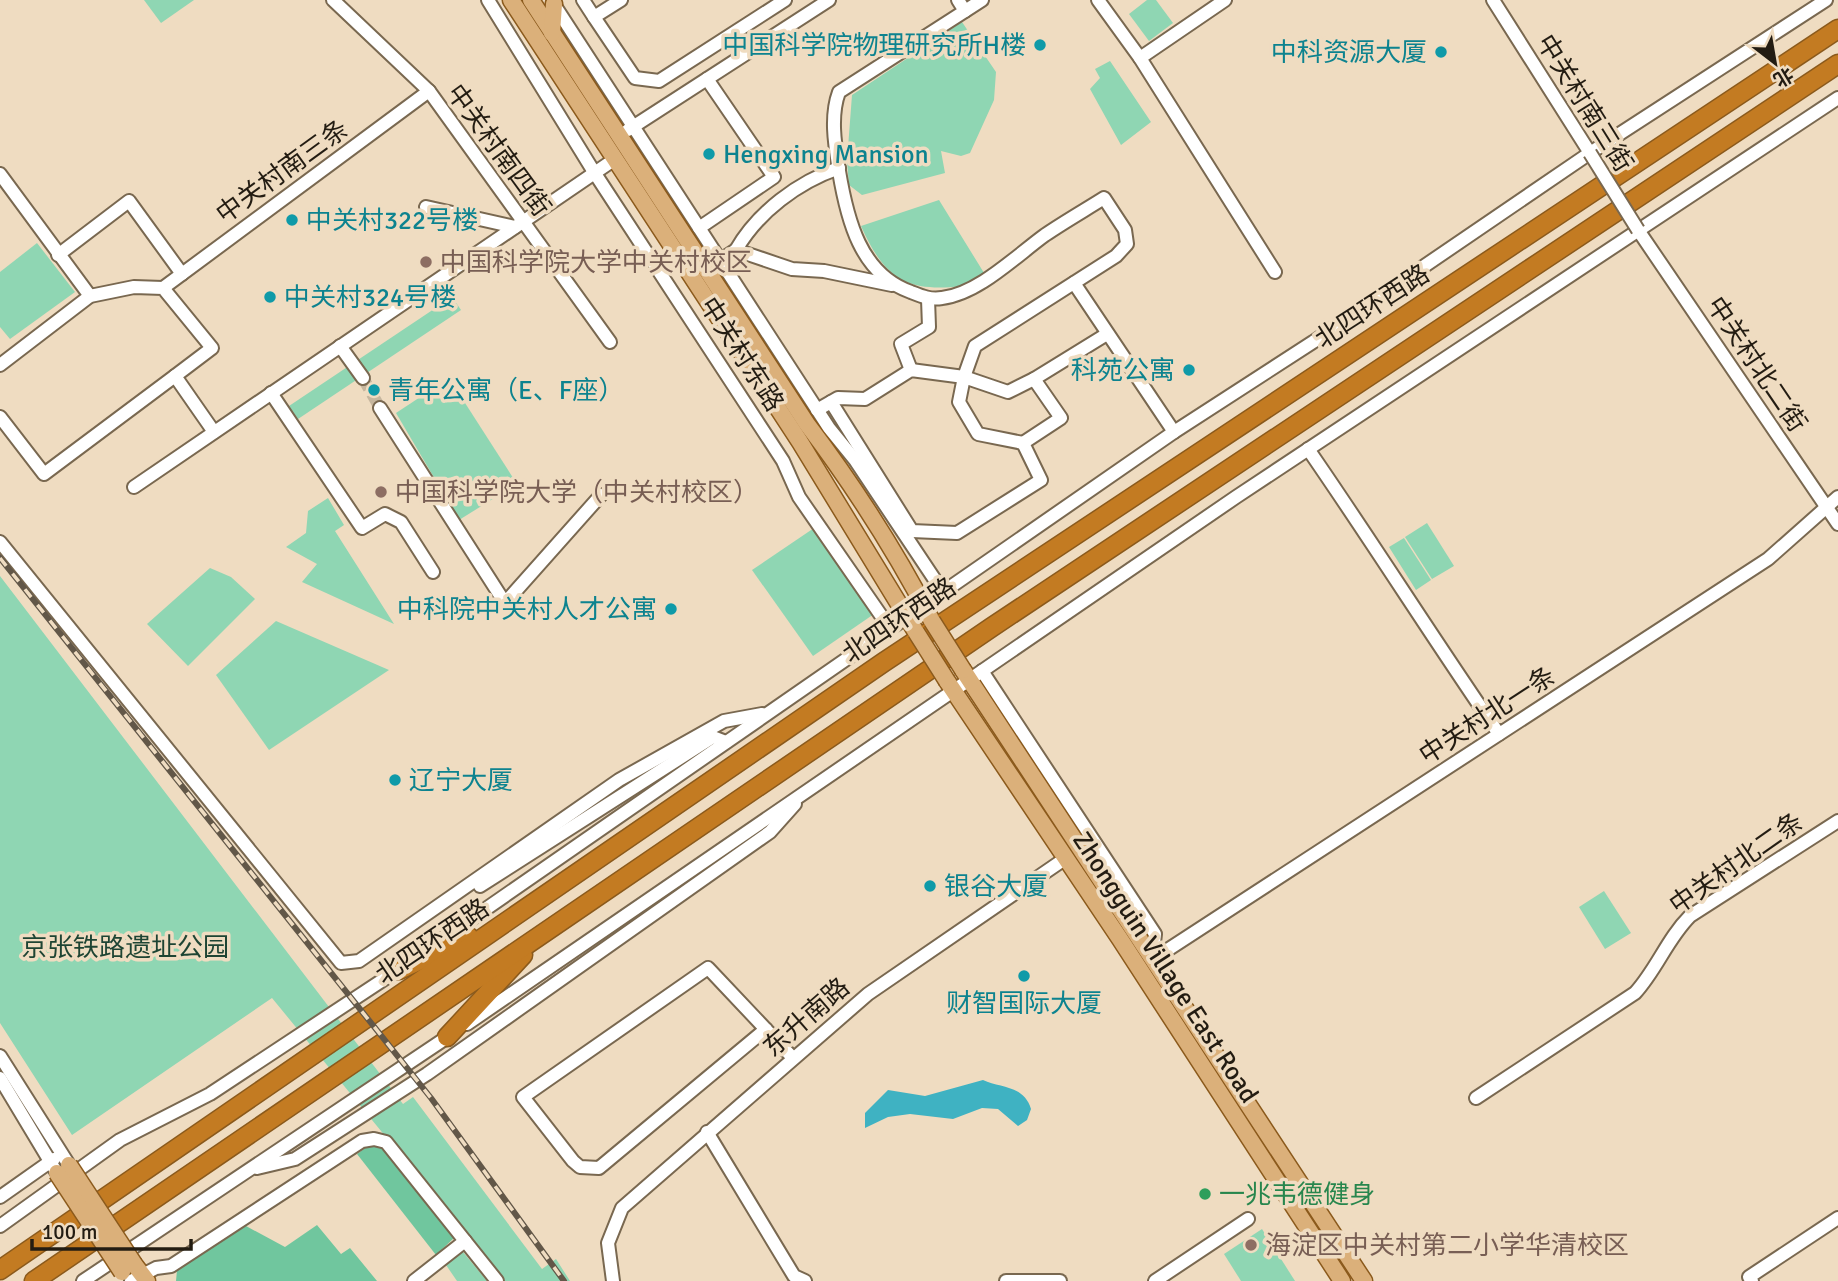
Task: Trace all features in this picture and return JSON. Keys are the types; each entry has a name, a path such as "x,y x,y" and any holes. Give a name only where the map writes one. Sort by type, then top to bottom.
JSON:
{"highway":[{"name":"北四环西路","path":"0,1270 939,625 1838,29"},
{"name":"北四环西路","path":"34,1281 1004,619 1838,64"},
{"path":"399,970 517,915"},
{"path":"447,1037 546,930"}],"main road":[{"path":"511,0 800,442 950,686"},
{"path":"531,0 619,136 713,265 807,424 840,467 914,583 932,621 971,674"},
{"path":"552,2 552,33"},
{"name":"Zhongguin Village East Road","path":"971,674 1152,960 1364,1281"},
{"name":"Zhongguin Village East Road","path":"950,686 1066,858 1342,1281"},
{"path":"60,1163 134,1276"}],"street":[{"name":"中关村南四街","path":"333,0 429,92 518,224 610,342"},
{"name":"中关村东路","path":"488,0 594,172 783,461 799,497 889,628"},
{"path":"583,0 635,78 659,81 785,0"},
{"path":"594,17 621,0"},
{"path":"619,136 830,0"},
{"path":"892,286 867,259 847,217 833,107 839,92 961,6 982,0"},
{"path":"1098,0 1140,58 1275,272"},
{"path":"1140,58 1225,0"},
{"name":"中关村南三街","path":"1493,0 1638,230"},
{"name":"北四环西路","path":"0,1226 120,1140 210,1094 399,970 906,615 1174,432 1313,342 1590,153 1826,0"},
{"name":"中关村东路","path":"552,2 699,228 713,265 943,592"},
{"path":"699,228 774,177 707,79"},
{"name":"中关村南三条","path":"163,288 429,92"},
{"path":"83,1281 447,1037 808,789 950,686 1838,98"},
{"path":"134,487 615,159"},
{"path":"713,265 736,250 744,235 774,206 813,177 839,168"},
{"path":"0,174 90,296"},
{"path":"736,250 792,269 824,271 892,286 928,299 943,298 975,288 1046,234 1104,198 1125,229 1127,244 1116,257 975,346 959,402 978,434 1023,443 1061,418 1034,379"},
{"path":"58,255 129,201 183,274"},
{"path":"426,207 518,224"},
{"name":"中关村北二街","path":"1638,230 1838,524"},
{"path":"1074,283 1174,432"},
{"path":"0,365 90,296 134,287 163,288 212,348 44,474 0,417"},
{"path":"911,370 901,344 929,327 928,299"},
{"path":"817,410 838,398 864,399 911,370 964,377 1009,392 1107,334"},
{"path":"340,346 363,378"},
{"path":"175,376 214,432"},
{"path":"271,393 362,528 385,514 394,517 401,522 433,572"},
{"path":"831,402 912,531 957,533 1041,480 1023,443"},
{"path":"380,408 505,603 601,495"},
{"path":"1308,449 1367,534 1410,605 1499,734"},
{"name":"中关村北一条","path":"1152,960 1768,559 1825,505 1838,497"},
{"path":"0,542 341,963 359,961 619,780 724,721 768,712"},
{"path":"427,916 461,898 713,737 726,743"},
{"path":"246,1171 295,1159 427,1074 770,832 808,789"},
{"name":"中关村北二条","path":"1476,1098 1624,1002 1644,983 1674,934 1690,916 1838,821"},
{"name":"东升南路","path":"613,1281 608,1243 622,1208 868,994 1066,858"},
{"path":"766,1029 599,1168 580,1167 573,1161 523,1097 708,968 766,1029 793,1058"},
{"path":"0,1056 60,1163"},
{"path":"0,1078 60,1163"},
{"path":"707,1132 794,1276 804,1281"},
{"path":"134,1276 171,1266 362,1141 374,1139 386,1142 497,1281"},
{"path":"0,1196 60,1163"},
{"path":"1752,1281 1749,1277 1838,1218"},
{"path":"1155,1281 1248,1219"},
{"path":"414,1281 465,1241"},
{"path":"1006,1281 1060,1281"}],"green space":[{"path":"144,0 194,0 161,23"},
{"path":"1147,0 1156,0 1173,23 1149,41 1129,14"},
{"path":"962,22 996,72 994,100 970,153 961,156 941,151 945,173 862,195 849,185 847,161 852,95"},
{"path":"1110,61 1151,122 1121,145 1090,89 1100,78 1095,69"},
{"path":"939,200 989,281 986,284 925,287 910,283 896,276 884,265 861,226"},
{"path":"37,243 75,292 10,339 0,327 0,272"},
{"path":"452,297 461,310 298,419 289,406"},
{"path":"449,378 517,484 459,520 396,413"},
{"path":"328,498 344,525 335,531 394,624 302,582 317,564 286,547 306,533 308,511"},
{"path":"1427,523 1454,566 1432,579 1405,537"},
{"path":"817,526 874,614 813,656 752,570"},
{"path":"1404,538 1431,580 1416,590 1389,547"},
{"path":"210,568 231,577 255,599 188,666 147,624"},
{"name":"京张铁路遗址公园","path":"0,576 403,1104 413,1097 542,1269 556,1259 570,1281 504,1281 272,998 72,1135 0,1023"},
{"path":"276,621 389,670 269,750 216,675"},
{"path":"1604,891 1631,933 1605,949 1579,907"},
{"path":"371,1144 386,1148 454,1238 436,1255 357,1154"},
{"path":"317,1225 341,1254 350,1248 377,1281 176,1281 177,1270 246,1226 285,1247"},
{"path":"1262,1229 1295,1281 1241,1281 1224,1254"},
{"path":"463,1252 487,1281 457,1281 446,1265"}],"water":[{"path":"983,1080 1011,1088 1023,1095 1031,1109 1027,1120 1018,1126 998,1109 982,1108 953,1119 910,1114 888,1117 865,1128 865,1113 888,1090 925,1096"}],"tunnel":[{"path":"363,378 380,408"}],"railway":[{"path":"0,558 431,1098 564,1281"}],"place":[{"name":"中国科学院物理研究所H楼","path":"1040,45"},
{"name":"中科资源大厦","path":"1441,52"},
{"name":"Hengxing Mansion","path":"709,154"},
{"name":"中关村322号楼","path":"292,220"},
{"name":"中国科学院大学中关村校区","path":"426,262"},
{"name":"中关村324号楼","path":"270,297"},
{"name":"科苑公寓","path":"1189,370"},
{"name":"青年公寓（E、F座）","path":"374,390"},
{"name":"中国科学院大学（中关村校区）","path":"381,492"},
{"name":"中科院中关村人才公寓","path":"671,609"},
{"name":"辽宁大厦","path":"395,780"},
{"name":"银谷大厦","path":"930,886"},
{"name":"财智国际大厦","path":"1024,976"},
{"name":"一兆韦德健身","path":"1205,1194"},
{"name":"海淀区中关村第二小学华清校区","path":"1251,1245"}]}
